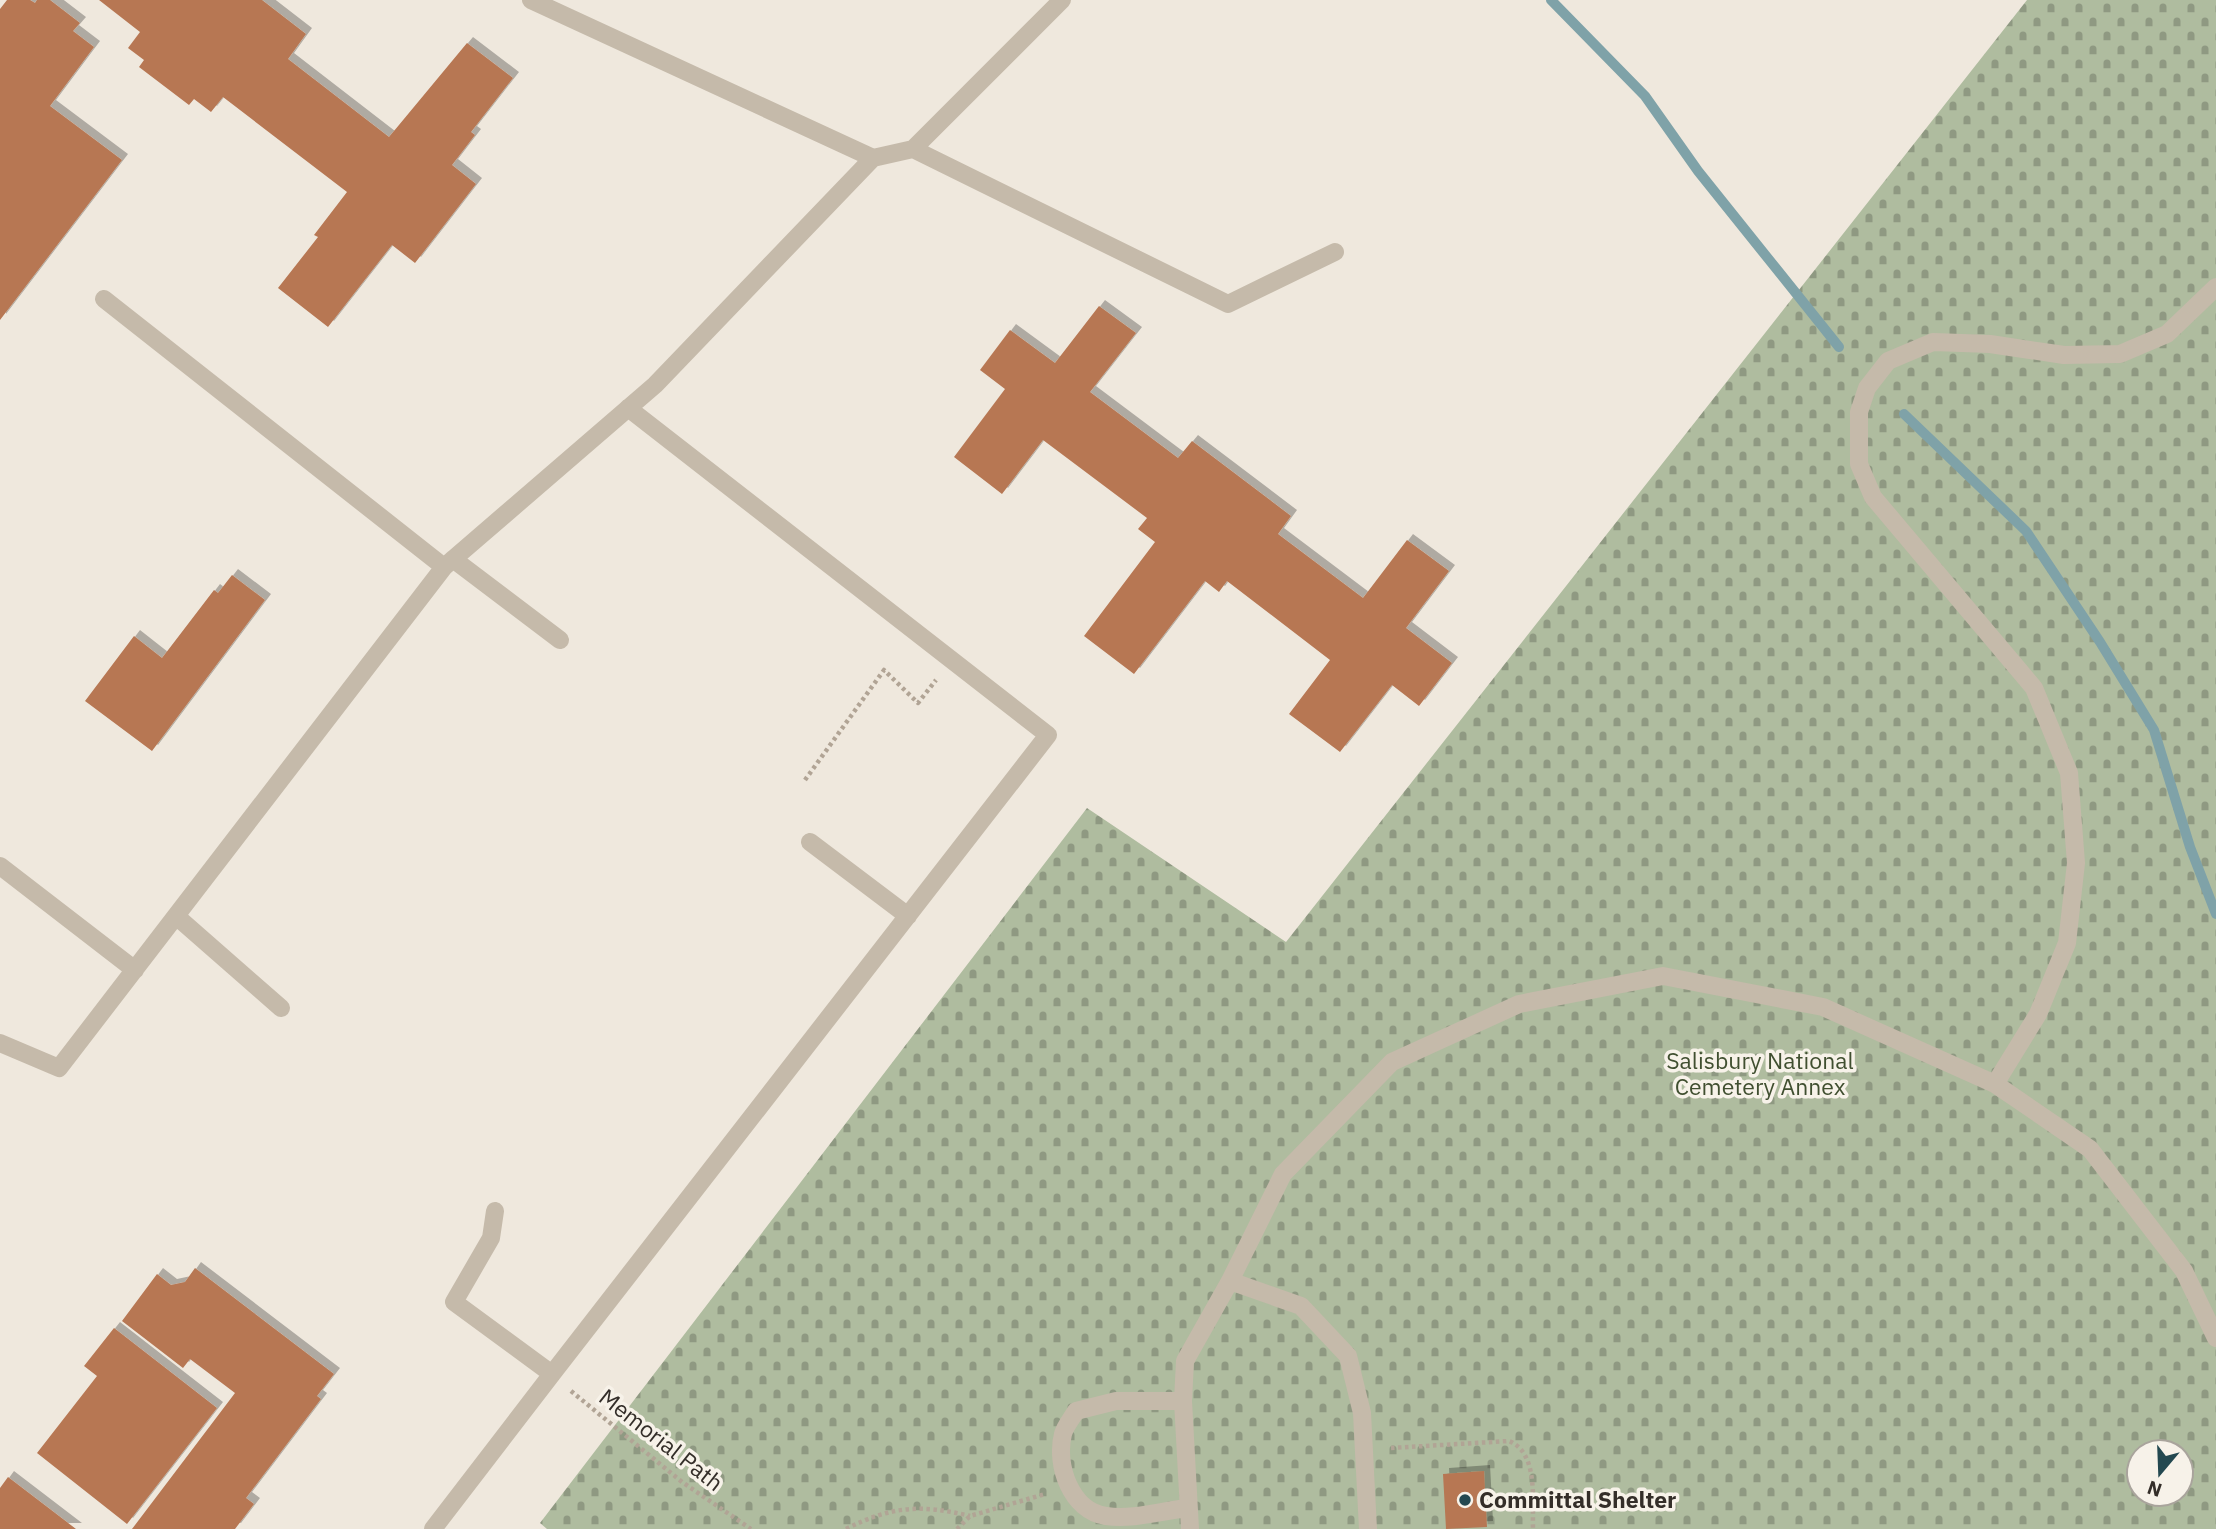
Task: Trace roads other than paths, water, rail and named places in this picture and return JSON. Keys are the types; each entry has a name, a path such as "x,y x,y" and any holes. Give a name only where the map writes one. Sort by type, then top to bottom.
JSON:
{"lane":[{"path":"531,0 873,158"},
{"path":"0,1043 59,1068 449,563 655,385 873,158 913,149 1062,0"},
{"path":"913,149 1228,304 1335,253"},
{"path":"1995,1084 2038,1014 2067,943 2076,863 2069,773 2034,688 1873,497 1859,464 1859,412 1867,388 1888,361 1933,342 1990,344 2064,355 2120,354 2166,334 2216,287"},
{"path":"104,299 449,563 560,640"},
{"path":"433,1529 1048,734 628,408"},
{"path":"810,842 908,916"},
{"path":"0,866 135,970"},
{"path":"176,916 281,1008"},
{"path":"1189,1529 1183,1401 1185,1361 1230,1282 1283,1174 1392,1062 1518,1004 1663,976 1823,1007 1995,1084 2090,1149 2184,1270 2216,1338"},
{"path":"495,1211 491,1238 454,1302 552,1374"},
{"path":"1230,1282 1301,1306 1348,1356 1362,1412 1368,1529"},
{"path":"1183,1401 1116,1401 1076,1411 1063,1432 1060,1456 1068,1484 1082,1507 1104,1516 1131,1516 1187,1508"}],"waterway":[{"path":"1551,0 1645,96 1698,171 1839,347"},
{"path":"1904,414 2026,531 2100,642 2154,730 2190,847 2216,914"}],"place":[{"name":"Committal Shelter","path":"1465,1500"}],"park label":[{"name":"Salisbury National Cemetery Annex","path":"1760,1074"}]}
